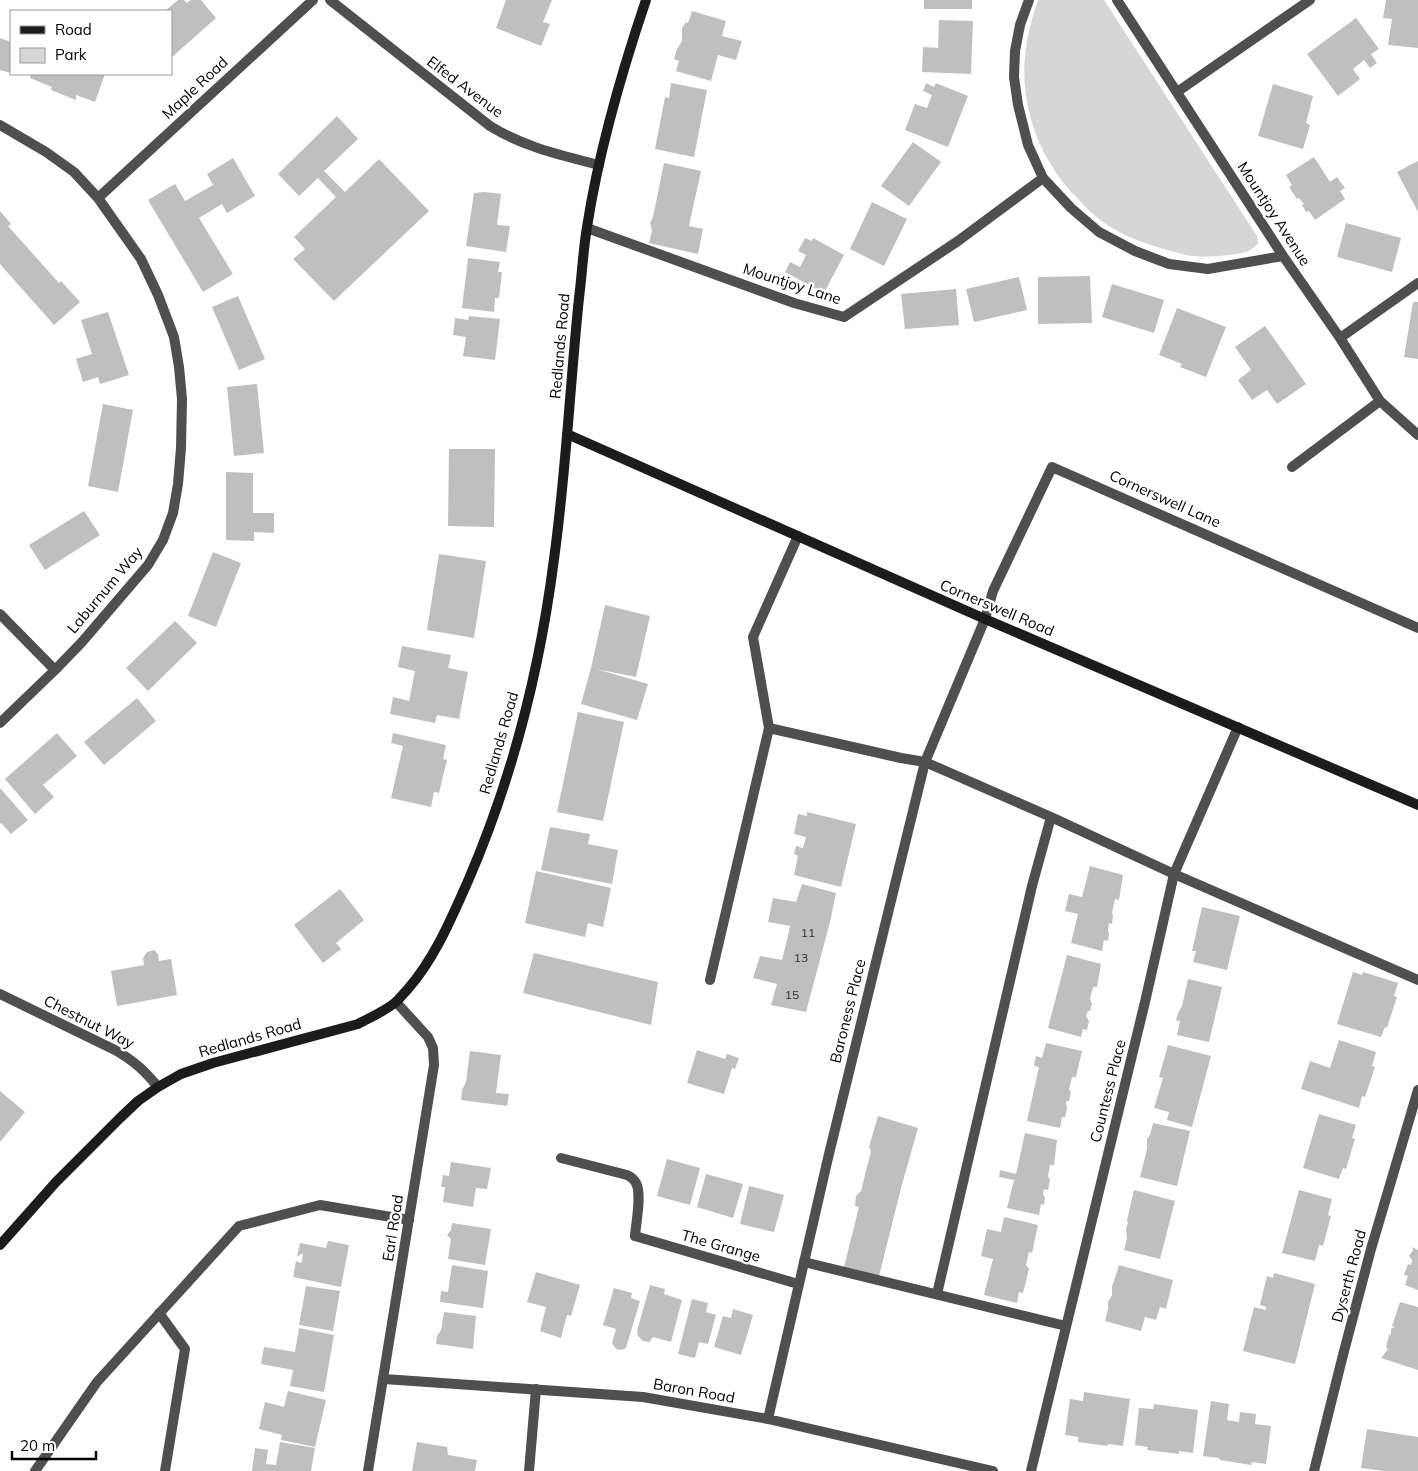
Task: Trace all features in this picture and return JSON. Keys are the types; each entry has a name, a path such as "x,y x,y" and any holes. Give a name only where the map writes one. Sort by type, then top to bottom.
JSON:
{"main road":[{"name":"Redlands Road","path":"0,1245 56,1182 138,1101 181,1074 213,1063 358,1024 379,1013 396,1002 415,980 445,933 477,860 501,793 522,724 546,617 567,434 587,228 613,105 646,0"},
{"name":"Cornerswell Road","path":"567,434 985,619 1418,805"}],"street":[{"name":"Maple Road","path":"98,198 313,0"},
{"name":"Elfed Avenue","path":"330,0 501,133 522,143 599,165"},
{"path":"1029,0 1020,25 1015,51 1014,77 1018,105 1028,145 1043,178 1071,208 1099,232 1134,251 1169,264 1208,269 1283,256"},
{"name":"Mountjoy Avenue","path":"1117,0 1283,256 1340,338 1380,401 1418,435"},
{"path":"1177,92 1310,0"},
{"name":"Laburnum Way","path":"0,125 46,152 74,172 98,198 140,259 158,295 174,337 182,399 178,484 173,513 163,540 148,565 82,642 0,722"},
{"name":"Mountjoy Lane","path":"587,228 794,303 844,317 958,240 1043,178"},
{"path":"1340,338 1418,283"},
{"path":"1292,466 1380,401"},
{"name":"Cornerswell Lane","path":"985,619 993,592 1052,466 1418,628"},
{"path":"710,980 769,728 753,637 798,536"},
{"path":"0,614 55,670"},
{"name":"Baroness Place","path":"768,1419 828,1158 925,762 985,619"},
{"name":"Countess Place","path":"1031,1471 1174,874 1238,727"},
{"path":"769,728 925,762 1174,874 1418,980"},
{"path":"937,1294 1032,886 1050,817"},
{"name":"Chestnut Way","path":"0,994 132,1060 158,1087"},
{"name":"Earl Road","path":"368,1471 434,1065 433,1048 428,1037 396,1002"},
{"name":"Dyserth Road","path":"1314,1471 1371,1249 1418,1090"},
{"name":"The Grange","path":"561,1158 633,1178 639,1192 635,1236 798,1284"},
{"path":"35,1471 97,1382 239,1226 320,1205 409,1220"},
{"path":"804,1262 1066,1326"},
{"path":"159,1313 185,1350 164,1471"},
{"name":"Baron Road","path":"384,1378 643,1397 768,1419 993,1471"},
{"path":"530,1471 536,1388"}],"green space":[{"path":"1038,0 1104,0 1257,236 1258,244 1249,251 1230,255 1188,256 1121,233 1095,216 1065,185 1053,168 1034,130 1025,90 1026,48"}],"building":[{"path":"178,0 184,0 187,3 191,0 201,0 216,18 172,57 172,10 166,10"},
{"path":"506,0 552,0 543,22 550,24 541,46 496,28"},
{"path":"924,0 972,0 972,9 924,9"},
{"path":"1386,0 1418,0 1418,48 1388,45 1392,19 1383,18"},
{"path":"692,11 726,21 722,36 742,41 736,60 718,55 711,81 676,71 679,61 674,59 682,41 682,28 686,22 688,23"},
{"path":"1356,18 1379,49 1371,54 1377,63 1370,68 1364,60 1353,69 1360,79 1338,96 1307,54"},
{"path":"939,20 973,21 971,74 922,72 923,47 938,48"},
{"path":"0,38 10,42 10,73 0,70"},
{"path":"31,75 105,75 95,102 76,95 76,100 51,90 52,87 30,78"},
{"path":"671,83 707,90 694,157 655,149 665,97 669,98"},
{"path":"926,83 934,87 936,83 968,96 948,147 905,130 915,104 927,108 932,95 923,91"},
{"path":"1273,84 1313,96 1306,123 1310,125 1303,149 1258,136"},
{"path":"337,116 358,139 324,171 345,192 379,159 429,211 334,301 293,259 305,249 294,237 336,197 318,178 299,196 278,174"},
{"path":"913,142 941,162 909,206 881,186"},
{"path":"1314,157 1330,182 1337,177 1345,188 1340,191 1345,199 1315,220 1309,211 1306,212 1302,205 1304,204 1299,198 1297,199 1289,187 1292,185 1286,175"},
{"path":"233,158 255,196 227,213 222,204 199,218 233,274 203,292 148,200 175,184 185,201 213,185 207,174"},
{"path":"1418,161 1418,212 1397,172"},
{"path":"664,163 701,171 689,226 703,229 698,254 649,243 652,231 650,223 653,217"},
{"path":"474,193 501,194 497,225 510,226 506,252 466,246"},
{"path":"872,202 907,219 884,266 850,249"},
{"path":"0,211 11,224 8,226 59,283 61,281 80,302 54,325 0,264"},
{"path":"1346,223 1401,238 1392,272 1337,257"},
{"path":"805,238 812,241 813,238 844,255 824,293 785,272 790,262 800,267 806,255 798,251"},
{"path":"468,258 500,262 498,272 502,272 499,298 495,298 494,312 462,308"},
{"path":"1090,276 1092,323 1038,324 1038,277"},
{"path":"1019,277 1027,310 974,322 966,289"},
{"path":"1112,284 1164,300 1154,333 1102,317"},
{"path":"956,289 959,325 905,329 901,294"},
{"path":"238,296 265,359 239,370 212,307"},
{"path":"1413,302 1418,302 1418,359 1404,357"},
{"path":"1177,308 1226,327 1206,377 1180,367 1182,364 1159,355"},
{"path":"108,312 129,375 100,384 98,377 83,382 76,359 92,354 81,320"},
{"path":"469,316 500,319 495,360 463,356 466,337 453,335 455,318 468,320"},
{"path":"1265,326 1306,384 1277,404 1267,390 1252,400 1238,380 1251,370 1235,347"},
{"path":"257,384 264,453 234,456 227,387"},
{"path":"103,404 133,410 118,492 88,486"},
{"path":"449,449 495,449 494,527 448,526"},
{"path":"226,472 253,473 253,513 274,513 274,533 254,532 254,541 226,540"},
{"path":"84,511 100,535 45,570 29,545"},
{"path":"213,552 241,563 216,627 188,616"},
{"path":"439,554 486,561 474,638 427,630"},
{"path":"605,605 650,616 636,677 596,669 648,684 637,720 581,704"},
{"path":"175,621 197,643 148,691 126,668"},
{"path":"402,646 451,655 448,668 468,672 459,719 437,715 435,723 390,714 393,697 409,701 415,671 398,667"},
{"path":"137,698 156,721 104,765 84,742"},
{"path":"578,712 624,722 603,821 557,812"},
{"path":"57,733 77,756 43,785 54,797 35,814 5,779"},
{"path":"393,733 446,745 443,759 447,760 439,793 434,792 431,807 391,798 403,746 391,743"},
{"path":"0,788 28,820 11,834 0,824"},
{"path":"807,812 856,824 841,887 794,875 798,856 794,854 796,846 803,848 806,837 794,834 798,814 807,816"},
{"path":"550,827 590,834 588,844 618,850 612,884 541,870"},
{"path":"1090,866 1123,875 1119,900 1115,899 1112,924 1109,923 1108,941 1104,940 1102,951 1071,943 1078,914 1065,911 1069,894 1082,897"},
{"path":"536,871 611,888 603,927 588,923 585,937 525,923"},
{"path":"802,884 836,893 806,1012 771,1005 777,984 753,978 760,956 782,960 787,940 790,926 768,922 773,898 796,902"},
{"path":"340,889 364,920 336,943 341,949 323,963 294,925"},
{"path":"1202,907 1240,916 1227,970 1193,962 1196,951 1192,951"},
{"path":"154,950 158,954 159,961 171,959 177,995 117,1006 111,971 144,965 143,958 147,952"},
{"path":"534,953 658,982 651,1025 523,993"},
{"path":"1067,955 1101,964 1097,987 1093,987 1090,999 1092,1004 1086,1016 1089,1021 1087,1030 1083,1029 1081,1037 1048,1028"},
{"path":"1353,972 1362,975 1363,972 1398,983 1394,996 1397,997 1387,1028 1385,1027 1381,1037 1337,1024"},
{"path":"1188,979 1222,987 1209,1042 1177,1035 1180,1021 1176,1020 1182,1006"},
{"path":"1339,1040 1376,1052 1372,1066 1375,1067 1365,1097 1362,1096 1359,1108 1301,1089 1310,1061 1330,1068"},
{"path":"1046,1043 1082,1051 1076,1077 1072,1077 1069,1101 1066,1101 1067,1109 1065,1117 1062,1117 1060,1128 1027,1121 1039,1067 1034,1066 1036,1056 1042,1058"},
{"path":"1168,1045 1211,1056 1192,1127 1167,1120 1169,1112 1154,1108 1163,1078 1159,1077"},
{"path":"697,1050 725,1059 727,1054 739,1058 735,1069 732,1068 724,1094 687,1083"},
{"path":"470,1051 501,1055 496,1093 509,1094 507,1106 461,1100 462,1090 466,1082"},
{"path":"0,1091 25,1112 0,1142"},
{"path":"1319,1114 1356,1125 1352,1138 1355,1139 1346,1169 1343,1168 1339,1179 1303,1168"},
{"path":"878,1116 918,1128 879,1276 844,1267 859,1207 855,1206 856,1196 861,1191 871,1151 869,1147"},
{"path":"1153,1123 1190,1131 1177,1186 1140,1177 1147,1149 1147,1139"},
{"path":"1025,1133 1057,1140 1054,1165 1050,1165 1048,1176 1050,1180 1048,1190 1044,1189 1044,1205 1041,1204 1039,1215 1007,1208 1014,1180 999,1177 1000,1170 1016,1174"},
{"path":"667,1159 700,1168 690,1205 657,1196"},
{"path":"451,1162 491,1168 487,1189 476,1188 473,1207 443,1202 445,1187 441,1187 443,1175 449,1176"},
{"path":"706,1174 743,1184 733,1218 697,1207"},
{"path":"749,1186 784,1195 774,1232 740,1224"},
{"path":"1134,1190 1175,1201 1160,1259 1124,1250 1127,1238 1127,1220"},
{"path":"1299,1190 1332,1199 1328,1215 1331,1216 1323,1246 1319,1245 1315,1261 1282,1253"},
{"path":"1004,1217 1038,1225 1032,1253 1029,1252 1026,1265 1029,1269 1023,1293 1019,1292 1017,1303 984,1295 993,1259 981,1256 987,1229 1001,1232"},
{"path":"452,1223 491,1229 485,1265 448,1259 451,1239 447,1235 451,1230"},
{"path":"328,1241 349,1245 341,1287 293,1277 296,1261 302,1262 303,1253 297,1257 300,1243 326,1248"},
{"path":"1412,1247 1418,1250 1418,1290 1405,1285 1408,1276 1404,1275 1408,1264 1411,1265 1412,1260 1409,1256 1413,1250"},
{"path":"452,1265 488,1271 483,1308 440,1302 441,1291 448,1292"},
{"path":"1119,1265 1173,1280 1166,1309 1160,1307 1156,1320 1145,1317 1141,1331 1105,1321 1108,1302 1112,1295 1112,1286"},
{"path":"536,1272 580,1285 571,1316 567,1315 561,1338 540,1331 546,1307 527,1302"},
{"path":"1274,1273 1315,1284 1295,1364 1243,1351 1254,1307 1266,1310 1266,1307 1260,1305 1267,1276 1273,1278"},
{"path":"650,1285 665,1289 664,1294 682,1300 671,1342 653,1337 649,1342 643,1341 638,1336 637,1331"},
{"path":"306,1286 340,1291 333,1331 299,1325"},
{"path":"614,1288 632,1293 631,1298 640,1301 626,1348 622,1350 616,1349 612,1343 616,1329 603,1325"},
{"path":"692,1299 708,1303 706,1312 716,1315 708,1344 699,1342 695,1358 678,1354"},
{"path":"1400,1302 1418,1307 1418,1370 1381,1358 1388,1349 1386,1347 1389,1335 1391,1334 1391,1329 1395,1327 1392,1326"},
{"path":"733,1309 753,1315 741,1355 714,1347 723,1316 731,1318"},
{"path":"444,1312 476,1316 473,1349 436,1344"},
{"path":"299,1328 334,1335 324,1392 290,1386 293,1370 261,1364 264,1347 295,1352"},
{"path":"288,1391 326,1400 315,1447 281,1440 282,1435 259,1429 265,1402 284,1407"},
{"path":"1084,1392 1130,1399 1123,1446 1078,1442 1078,1437 1065,1435 1070,1399 1083,1401"},
{"path":"1211,1401 1229,1404 1227,1420 1239,1422 1240,1412 1256,1414 1255,1424 1271,1426 1266,1464 1252,1462 1251,1465 1203,1456"},
{"path":"1154,1404 1198,1410 1193,1453 1179,1451 1179,1454 1147,1450 1148,1447 1135,1445 1139,1408 1153,1409"},
{"path":"1367,1429 1418,1437 1418,1471 1384,1471 1361,1468"},
{"path":"280,1442 315,1448 311,1471 252,1471 255,1448 268,1450 266,1464 276,1465"},
{"path":"417,1442 447,1447 448,1455 477,1460 475,1471 412,1471"}]}
